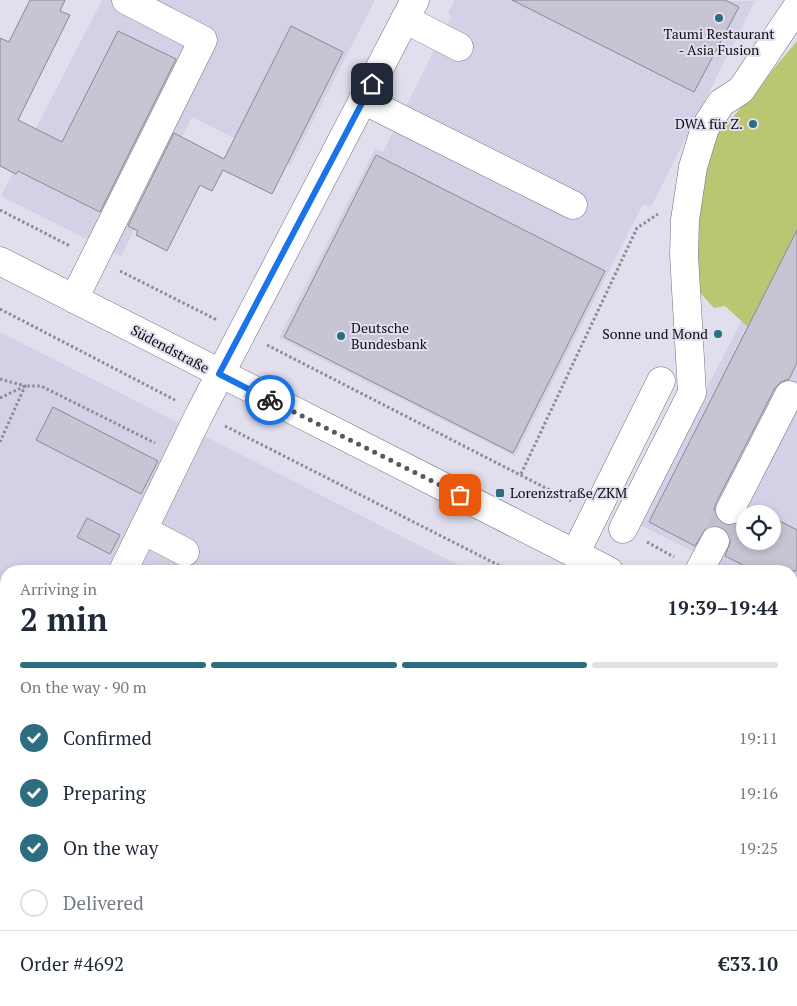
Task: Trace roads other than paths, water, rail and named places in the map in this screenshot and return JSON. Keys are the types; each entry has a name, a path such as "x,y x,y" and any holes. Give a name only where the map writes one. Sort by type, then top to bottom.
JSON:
{"street":[{"path":"74,299 203,40 126,0"},
{"path":"623,529 692,393 684,255 685,220 693,167 706,128 721,104 741,90 797,7"},
{"path":"126,565 219,374 410,9 459,47"},
{"path":"363,100 573,205"},
{"name":"Südendstraße","path":"0,261 597,565"},
{"path":"575,554 661,381"},
{"path":"730,510 788,395"},
{"path":"143,530 185,552"},
{"path":"703,565 715,541"}],"tunnel":[{"path":"715,541 730,510"}],"place":[{"name":"Taumi Restaurant - Asia Fusion","path":"719,18"},
{"name":"DWA für Z.","path":"753,124"},
{"name":"Sonne und Mond","path":"718,334"},
{"name":"Deutsche Bundesbank","path":"341,336"},
{"name":"Lorenzstraße/ZKM","path":"500,493"}]}
